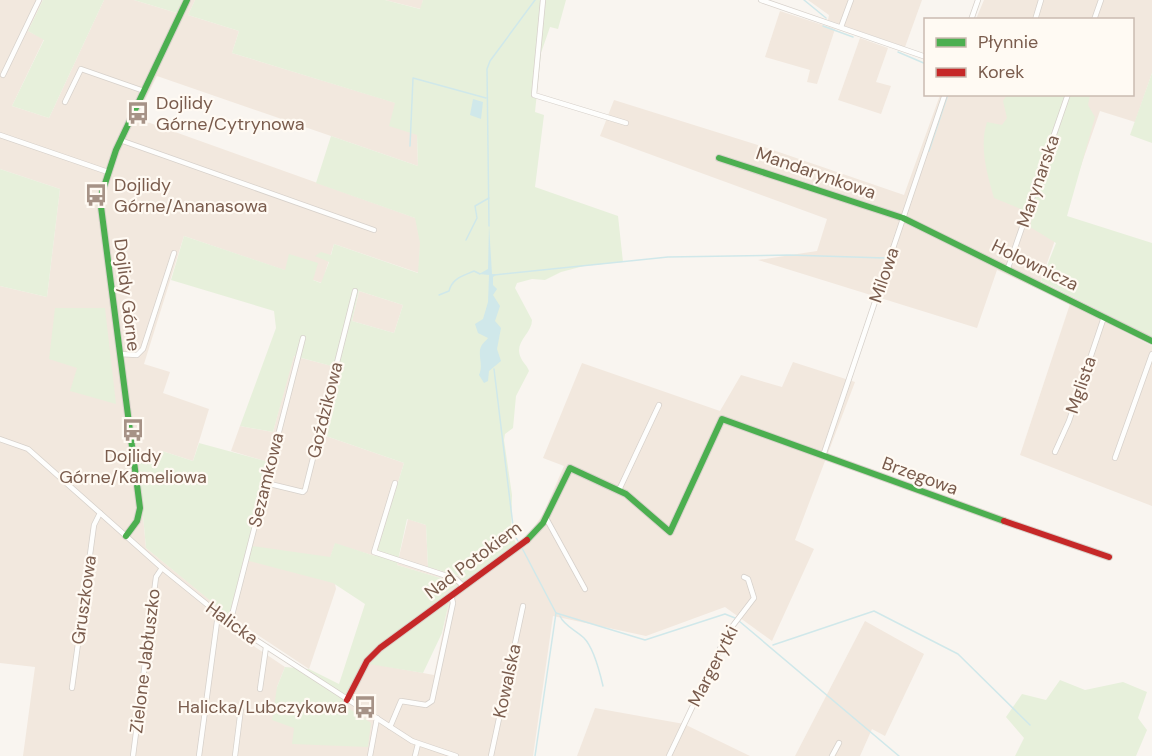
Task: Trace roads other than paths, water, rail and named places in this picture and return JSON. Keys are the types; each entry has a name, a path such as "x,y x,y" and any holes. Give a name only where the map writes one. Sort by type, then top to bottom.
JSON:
{"street":[{"path":"3,75 39,0"},
{"name":"Dojlidy Górne","path":"126,537 137,521 140,508 100,206 108,172 120,140 187,0"},
{"path":"543,0 534,95 626,123"},
{"path":"761,0 924,56"},
{"path":"841,27 851,0"},
{"path":"972,18 978,0"},
{"path":"1036,18 1041,0"},
{"path":"1095,18 1101,0"},
{"path":"65,102 81,69 144,91"},
{"name":"Milowa","path":"823,456 944,96"},
{"name":"Marynarska","path":"1008,268 1067,96"},
{"path":"0,135 108,172"},
{"path":"120,140 374,230"},
{"name":"Mandarynkowa","path":"719,158 903,218"},
{"name":"Holownicza","path":"903,218 1152,340"},
{"path":"120,354 136,355 143,349 174,253"},
{"name":"Goździkowa","path":"266,483 303,492 305,490 355,291"},
{"name":"Mglista","path":"1055,452 1069,421 1104,317"},
{"name":"Sezamkowa","path":"230,623 303,338"},
{"path":"1115,458 1152,354"},
{"path":"619,490 659,405"},
{"name":"Brzegowa","path":"670,532 722,419 1109,557"},
{"name":"Halicka","path":"0,439 33,453 126,537 230,623 418,744 456,756"},
{"name":"Nad Potokiem","path":"347,700 367,661 451,595 532,536 546,518 570,468 619,490 670,532"},
{"path":"395,483 374,552 456,579 463,586"},
{"name":"Gruszkowa","path":"72,688 94,525 100,513"},
{"path":"546,518 585,589"},
{"name":"Zielone Jabłuszko","path":"133,756 156,577 162,568"},
{"name":"Margerytki","path":"669,756 728,632 752,603 754,598 746,578"},
{"path":"390,727 401,701 426,705 432,701 453,603 451,595"},
{"name":"Kowalska","path":"491,756 523,606"},
{"path":"199,756 218,614"},
{"path":"260,689 266,647"},
{"path":"235,756 241,708"},
{"path":"370,756 377,718"},
{"path":"832,756 839,743"},
{"path":"415,756 418,744"}],"water":[{"path":"473,99 483,102 481,119 470,115"},
{"path":"489,225 492,274 497,274 493,277 493,285 497,289 493,295 500,306 495,321 501,328 497,349 501,361 489,371 488,381 484,383 479,375 480,350 488,338 478,333 475,324 483,319 488,302 489,275 479,274 488,269"}],"waterway":[{"path":"489,226 487,69 490,61 535,0"},
{"path":"804,0 826,18"},
{"path":"823,26 853,37"},
{"path":"898,52 924,63"},
{"path":"410,146 413,78 486,98"},
{"path":"929,151 947,96"},
{"path":"466,240 477,218 475,206 489,198"},
{"path":"494,275 668,257 789,255 885,258"},
{"path":"439,295 449,291 455,280 462,276 474,271 480,274"},
{"path":"494,369 514,534 518,541"},
{"path":"522,548 556,613 535,756"},
{"path":"773,645 874,611 958,654 1030,725"},
{"path":"556,613 645,640 725,614 735,618"},
{"path":"560,616 564,623 587,642 596,660 603,686"},
{"path":"739,621 899,756"}],"place":[{"name":"Dojlidy Górne/Cytrynowa","path":"138,113"},
{"name":"Dojlidy Górne/Ananasowa","path":"96,195"},
{"name":"Dojlidy Górne/Kameliowa","path":"133,430"},
{"name":"Halicka/Lubczykowa","path":"365,707"}]}
